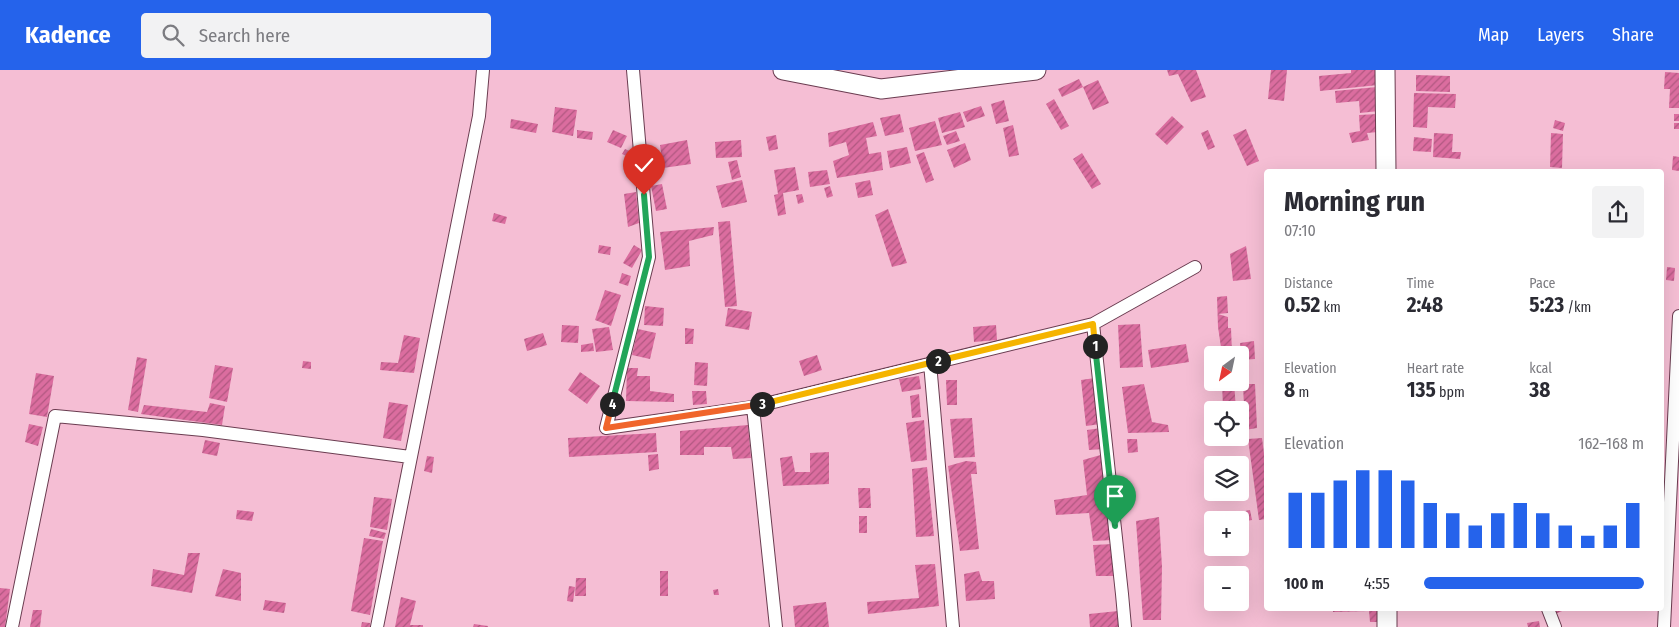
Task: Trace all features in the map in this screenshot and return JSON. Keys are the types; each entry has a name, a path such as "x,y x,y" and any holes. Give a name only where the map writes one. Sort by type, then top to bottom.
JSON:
{"main road":[{"path":"783,70 881,89 1036,70"},
{"path":"1385,70 1386,169"},
{"path":"1387,611 1387,627"}],"street":[{"path":"376,627 479,116 483,70"},
{"path":"633,70 649,257 606,428 753,407 1093,324 1195,267"},
{"path":"1664,627 1664,588 1679,316"},
{"path":"1093,324 1125,627"},
{"path":"930,363 953,627"},
{"path":"753,407 776,627"},
{"path":"12,627 55,416 203,430 410,457"},
{"path":"1664,588 1679,590"},
{"path":"1549,611 1555,627"}],"building":[{"path":"1167,70 1196,70 1206,97 1191,102 1178,74 1169,76"},
{"path":"1271,70 1287,70 1284,101 1268,99"},
{"path":"1351,70 1376,70 1378,85 1320,91 1319,76 1351,73"},
{"path":"1665,72 1679,73 1679,108 1669,108 1670,89 1664,89"},
{"path":"1416,75 1450,76 1450,92 1416,91"},
{"path":"1079,79 1083,87 1062,97 1058,89"},
{"path":"1098,80 1109,103 1093,110 1083,87"},
{"path":"1377,87 1379,111 1360,113 1359,101 1336,103 1335,91"},
{"path":"1414,93 1456,94 1455,108 1428,107 1427,128 1413,127"},
{"path":"1054,99 1069,126 1061,130 1046,104"},
{"path":"1004,100 1009,121 996,124 991,104"},
{"path":"981,106 985,116 967,122 963,112"},
{"path":"555,107 577,110 573,136 552,132"},
{"path":"960,112 965,127 942,133 938,118"},
{"path":"900,114 904,132 885,136 880,118"},
{"path":"1378,114 1378,132 1367,133 1369,140 1352,143 1349,133 1360,131 1359,115"},
{"path":"1674,114 1679,114 1679,121 1674,121"},
{"path":"1172,116 1184,127 1167,145 1155,134"},
{"path":"511,119 538,124 536,133 510,128"},
{"path":"1555,120 1565,123 1563,131 1553,128"},
{"path":"935,121 942,145 915,151 909,128"},
{"path":"873,122 877,136 866,138 869,154 881,152 883,170 837,178 833,161 849,155 846,142 829,147 828,133"},
{"path":"1674,123 1679,123 1679,129 1674,129"},
{"path":"1013,125 1019,155 1009,157 1003,128"},
{"path":"1246,129 1259,161 1247,166 1233,135"},
{"path":"577,130 593,132 592,140 577,138"},
{"path":"613,130 627,136 621,148 607,142"},
{"path":"1208,130 1215,147 1208,150 1201,133"},
{"path":"956,131 960,141 947,145 943,136"},
{"path":"1434,133 1453,134 1452,152 1461,152 1460,159 1433,157"},
{"path":"1551,133 1563,134 1562,168 1550,167"},
{"path":"776,135 778,149 769,151 766,137"},
{"path":"1414,137 1432,139 1431,152 1413,151"},
{"path":"687,140 691,164 663,168 660,145"},
{"path":"741,140 742,157 716,158 715,142"},
{"path":"965,143 971,160 954,168 947,150"},
{"path":"907,147 911,163 890,168 887,151"},
{"path":"625,149 636,154 633,159 622,154"},
{"path":"924,152 934,180 926,183 916,155"},
{"path":"1082,153 1101,184 1092,189 1073,159"},
{"path":"1673,156 1679,157 1679,171 1672,170"},
{"path":"737,160 741,177 732,180 728,162"},
{"path":"795,167 799,190 783,193 786,214 778,216 774,195 778,194 774,170"},
{"path":"827,170 830,184 810,187 808,172"},
{"path":"742,180 747,202 722,208 716,186"},
{"path":"870,180 873,195 858,198 855,183"},
{"path":"662,184 667,209 656,211 651,186"},
{"path":"830,186 833,196 827,198 824,188"},
{"path":"636,192 639,223 628,227 624,194"},
{"path":"802,194 804,202 798,204 796,195"},
{"path":"888,209 907,263 892,267 875,215"},
{"path":"494,213 507,217 505,224 492,221"},
{"path":"730,221 737,306 725,307 718,222"},
{"path":"714,227 713,235 689,241 690,266 665,270 660,232"},
{"path":"599,245 611,247 610,255 598,253"},
{"path":"634,245 642,250 632,268 623,263"},
{"path":"1246,246 1251,279 1233,281 1230,254"},
{"path":"1667,267 1675,268 1674,281 1666,280"},
{"path":"622,273 631,276 628,286 619,283"},
{"path":"605,290 621,295 611,326 595,320"},
{"path":"1227,296 1228,313 1218,314 1228,317 1228,328 1231,328 1232,346 1221,346 1218,327 1217,297"},
{"path":"645,306 664,308 663,326 644,325"},
{"path":"728,308 752,312 749,330 725,326"},
{"path":"1140,324 1143,367 1120,368 1118,325"},
{"path":"562,325 579,326 578,343 561,342"},
{"path":"996,325 997,340 974,342 973,327"},
{"path":"609,327 613,350 596,352 592,329"},
{"path":"685,328 694,329 693,344 685,344"},
{"path":"638,329 656,333 650,359 632,355"},
{"path":"543,333 547,345 527,351 524,339"},
{"path":"404,335 420,338 414,373 380,370 381,362 398,363"},
{"path":"1254,341 1255,359 1249,359 1249,346 1240,346 1240,343"},
{"path":"593,343 594,351 581,352 581,345"},
{"path":"1186,344 1189,362 1151,368 1148,350"},
{"path":"817,355 822,370 804,376 799,361"},
{"path":"137,357 147,359 138,412 128,410"},
{"path":"303,361 311,362 311,369 302,368"},
{"path":"695,362 708,363 707,386 694,385"},
{"path":"215,365 233,368 227,402 209,398"},
{"path":"627,368 638,368 637,376 650,376 650,391 674,394 674,402 626,401"},
{"path":"580,372 600,386 587,404 568,390"},
{"path":"36,373 54,376 47,417 29,414"},
{"path":"919,376 921,389 902,392 899,379"},
{"path":"1095,378 1101,424 1086,426 1081,380"},
{"path":"946,380 957,380 957,405 947,405"},
{"path":"1144,384 1152,422 1168,425 1169,432 1128,433 1122,387"},
{"path":"1249,384 1255,384 1257,428 1249,429 1249,401 1244,401 1243,391 1249,391"},
{"path":"692,391 706,391 707,404 693,405"},
{"path":"1222,391 1235,391 1235,401 1223,401"},
{"path":"919,394 921,417 912,418 910,396"},
{"path":"389,402 408,405 401,441 383,438"},
{"path":"210,403 225,406 222,425 141,414 144,405 207,412"},
{"path":"972,418 975,457 954,458 950,419"},
{"path":"924,420 927,460 911,462 906,423"},
{"path":"29,424 43,427 38,446 25,442"},
{"path":"748,425 751,458 733,459 731,447 704,447 704,455 680,455 680,431"},
{"path":"1101,428 1103,449 1089,450 1087,430"},
{"path":"656,433 657,452 569,457 568,438"},
{"path":"1262,438 1264,454 1264,519 1259,520 1249,439"},
{"path":"1127,439 1137,439 1138,452 1128,453"},
{"path":"205,440 220,443 217,456 202,453"},
{"path":"829,452 829,484 783,486 780,458 792,456 795,472 810,472 810,453"},
{"path":"658,454 659,469 649,471 648,455"},
{"path":"1104,454 1113,540 1093,541 1089,513 1056,515 1054,500 1087,495 1083,460"},
{"path":"427,456 434,457 432,473 424,471"},
{"path":"966,461 976,462 977,474 971,474 979,549 960,551 948,466"},
{"path":"927,467 934,536 916,537 912,469"},
{"path":"858,488 870,488 871,508 859,508"},
{"path":"374,497 392,499 387,530 370,527"},
{"path":"237,510 254,512 252,521 236,519"},
{"path":"1250,510 1252,520 1249,520 1249,511 1245,511"},
{"path":"859,516 867,516 867,533 859,533"},
{"path":"1159,517 1162,567 1161,620 1143,620 1136,521"},
{"path":"371,529 386,533 384,539 369,536"},
{"path":"364,538 383,541 370,615 351,611"},
{"path":"1113,544 1115,576 1096,576 1093,545"},
{"path":"188,553 200,553 192,593 151,586 153,569 184,575"},
{"path":"935,564 939,606 868,614 867,602 919,598 915,565"},
{"path":"223,569 241,573 241,601 215,596"},
{"path":"660,571 668,571 668,596 660,596"},
{"path":"979,571 982,581 994,581 995,599 966,601 964,574"},
{"path":"576,578 586,578 586,596 575,596"},
{"path":"569,586 575,587 573,602 567,601"},
{"path":"0,588 10,589 5,627 0,627"},
{"path":"718,589 719,595 714,595 713,590"},
{"path":"401,597 416,601 410,625 423,625 423,627 395,627"},
{"path":"265,600 286,603 284,613 263,610"},
{"path":"826,602 829,627 795,627 793,606"},
{"path":"33,610 42,610 40,627 30,627"},
{"path":"1118,611 1119,627 1090,627 1089,614"},
{"path":"1333,611 1369,611 1333,612"},
{"path":"1369,611 1381,611 1382,622 1370,622"},
{"path":"1539,621 1540,627 1528,627 1527,623"},
{"path":"362,622 370,623 370,627 361,627"},
{"path":"474,624 488,626 488,627 473,627"}],"route":[{"path":"644,195 649,257 606,428 753,407 1093,324 1115,526"}]}
